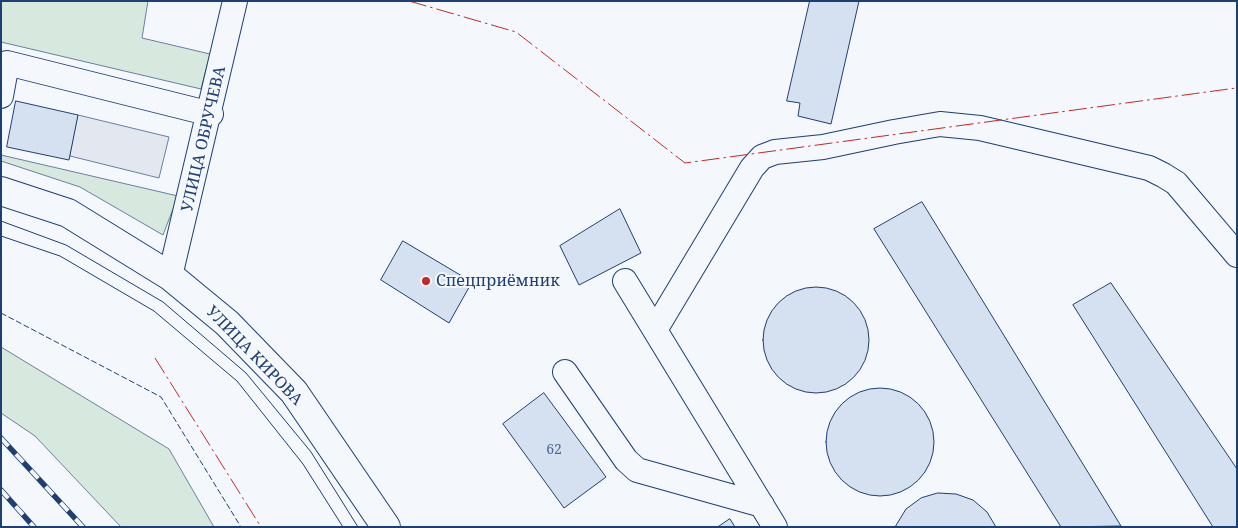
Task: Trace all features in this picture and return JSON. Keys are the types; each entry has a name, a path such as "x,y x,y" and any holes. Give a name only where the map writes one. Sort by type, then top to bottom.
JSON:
{"main road":[{"name":"УЛИЦА КИРОВА","path":"1,191 68,212 170,276 227,323 294,392 386,527"}],"street":[{"name":"УЛИЦА ОБРУЧЕВА","path":"170,276 236,1"},
{"path":"1,96 7,63 210,114"},
{"path":"655,330 752,168 762,157 775,152 823,147 940,124 980,128 1148,168 1176,183 1237,255"},
{"path":"625,280 775,527"},
{"path":"565,372 626,460 637,470 762,505"}],"shaded area":[{"path":"1,1 148,1 142,38 210,54 201,89 1,42"},
{"path":"78,115 169,137 159,178 70,156"},
{"path":"1,155 178,196 163,235 80,187 1,161"},
{"path":"1,347 169,449 214,527 121,527 35,436 1,413"}],"building":[{"path":"810,1 859,1 831,124 798,116 800,103 787,101"},
{"path":"16,101 78,115 69,160 7,147"},
{"path":"922,202 1121,526 1061,527 874,229"},
{"path":"620,209 641,253 579,285 560,246"},
{"name":"Спецприёмник","path":"403,241 472,282 449,323 381,280"},
{"path":"1111,283 1237,469 1237,527 1213,527 1073,305"},
{"path":"816,287 836,291 853,303 865,320 869,340 865,360 853,377 836,389 816,393 796,389 779,377 767,360 763,340 767,320 779,303 796,291"},
{"path":"880,388 901,392 918,404 930,421 934,442 930,463 918,480 901,492 880,496 859,492 842,480 830,463 826,442 830,421 842,404 859,392"},
{"path":"544,393 606,477 564,508 503,424"},
{"path":"938,493 956,494 973,500 987,512 996,527 895,527 906,509 921,498"},
{"path":"730,519 735,527 718,527"}],"tram line":[{"path":"1,221 66,245 163,302 246,373 311,452 358,527"},
{"path":"1,236 60,256 154,311 237,381 303,464 343,527"}],"railway":[{"path":"1,438 83,527"},
{"path":"1,490 34,527"}],"fence":[{"path":"1,313 161,397 241,527"}],"power":[{"path":"409,1 516,32 685,163 1236,88 1237,90"},
{"path":"155,358 261,527"}],"place":[{"name":"Спецприёмник","path":"426,281"}]}
